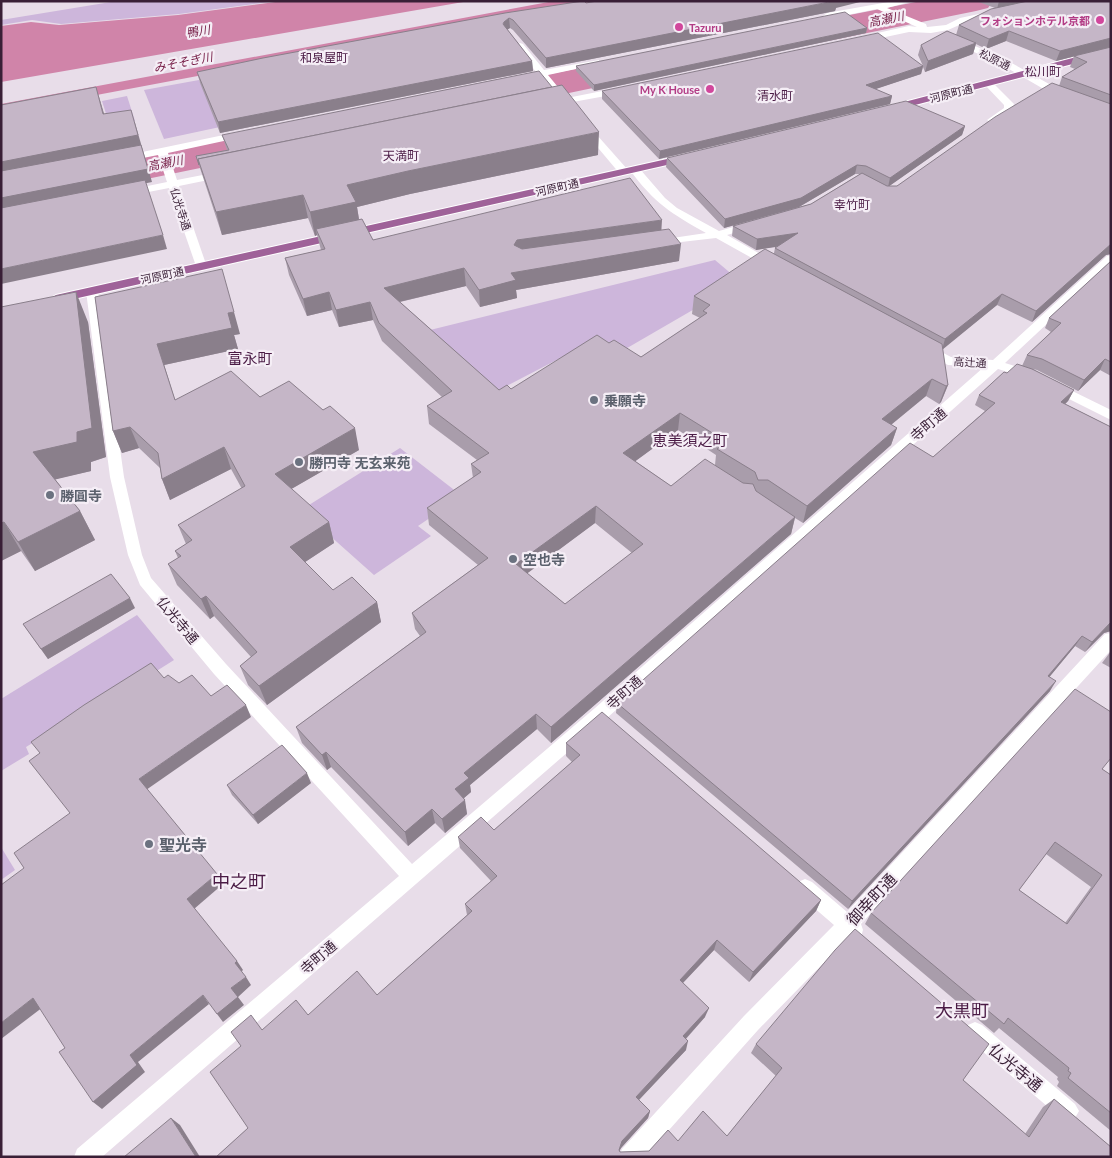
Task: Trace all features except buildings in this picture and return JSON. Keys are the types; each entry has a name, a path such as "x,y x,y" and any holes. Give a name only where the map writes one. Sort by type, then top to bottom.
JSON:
{"main road":[{"name":"河原町通","path":"878,111 1025,75 1111,51"},
{"name":"河原町通","path":"46,301 696,155"}],"street":[{"path":"845,1 857,10"},
{"path":"818,18 857,10 882,9 909,1"},
{"name":"松原通","path":"882,9 998,59 1050,89 1076,99"},
{"path":"856,40 909,29 931,30 948,27 963,20 1007,11"},
{"path":"515,40 571,109 630,171 661,200 673,210 716,235 785,272"},
{"path":"512,79 544,77 608,60"},
{"path":"985,126 1009,109 1010,104 989,84"},
{"path":"545,106 571,109 632,87"},
{"path":"109,161 163,154 254,132"},
{"name":"仏光寺通","path":"163,154 201,267"},
{"path":"119,195 173,182 233,172"},
{"path":"644,245 716,235 758,223"},
{"name":"寺町通","path":"85,1157 601,713 797,529 995,364 1111,258"},
{"name":"仏光寺通","path":"92,291 117,477 135,555 145,581 220,670 411,876"},
{"name":"高辻通","path":"914,342 948,361 995,364 1032,375 1111,416"},
{"name":"御幸町通","path":"630,1157 751,1023 848,925 1111,639"},
{"path":"601,713 616,726"},
{"path":"788,874 870,944"},
{"name":"仏光寺通","path":"959,1019 1078,1120"}],"shaded area":[{"path":"117,1 277,1 179,14 61,24 32,20 1,25 1,20"},
{"path":"199,80 220,127 164,139 144,90"},
{"path":"127,96 135,121 120,124 109,123 102,101"},
{"path":"715,260 741,282 622,351 599,338 495,392 430,330"},
{"path":"400,448 462,496 418,526 431,536 374,575 301,510"},
{"path":"137,615 174,660 101,706 98,703 26,747 29,754 1,771 1,699"},
{"path":"1,847 15,870 1,880"}],"water":[{"name":"鴨川","path":"283,1 469,1 1,82 1,26 31,22 59,25 178,15"},
{"path":"554,1 596,1 1,113 1,104"}],"waterway":[{"name":"高瀬川","path":"778,40 976,1"},
{"name":"高瀬川","path":"474,101 666,62"},
{"name":"高瀬川","path":"1,196 279,140"}],"place":[{"name":"フォションホテル京都","path":"1100,20"},
{"name":"Tazuru","path":"679,27"},
{"name":"My K House","path":"710,89"},
{"name":"乗願寺","path":"594,400"},
{"name":"勝円寺 无玄来苑","path":"299,462"},
{"name":"勝圓寺","path":"50,495"},
{"name":"空也寺","path":"513,559"},
{"name":"聖光寺","path":"149,844"}],"district":[{"name":"和泉屋町","path":"324,57"},
{"name":"松川町","path":"1043,71"},
{"name":"清水町","path":"775,95"},
{"name":"天満町","path":"401,155"},
{"name":"幸竹町","path":"852,204"},
{"name":"富永町","path":"250,358"},
{"name":"恵美須之町","path":"690,440"},
{"name":"中之町","path":"239,881"},
{"name":"大黒町","path":"962,1010"}],"water label":[{"name":"みそそぎ川","path":"183,62"}]}
